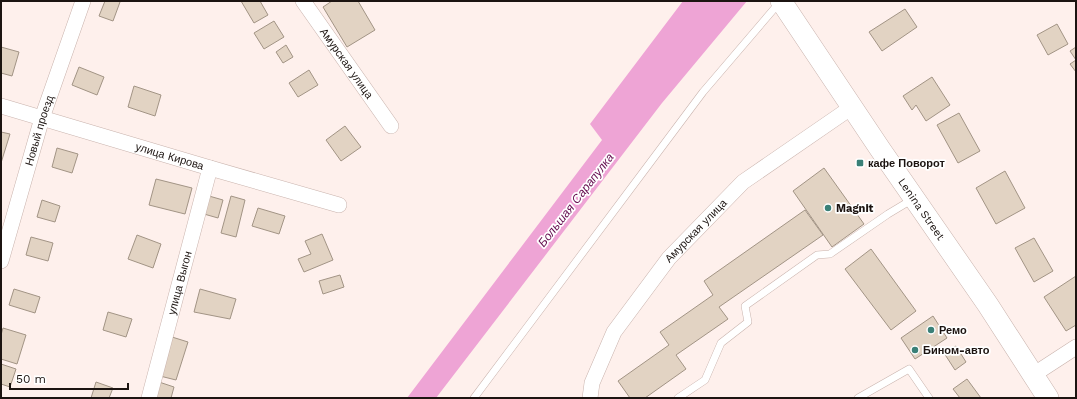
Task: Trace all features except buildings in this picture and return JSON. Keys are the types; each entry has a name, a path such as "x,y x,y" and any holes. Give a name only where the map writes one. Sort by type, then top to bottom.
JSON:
{"main road":[{"name":"Lenina Street","path":"781,1 913,199 988,306 1048,398"}],"street":[{"name":"Новый проезд","path":"1,261 42,118 82,1"},
{"name":"Амурская улица","path":"303,1 392,126"},
{"name":"улица Кирова","path":"1,106 339,205"},
{"name":"Амурская улица","path":"590,398 592,383 614,332 669,258 743,182 852,107"},
{"name":"улица Выгон","path":"149,398 210,168"},
{"path":"1033,376 1076,347"}],"lane":[{"path":"474,398 703,92 781,1"},
{"path":"678,398 705,380 721,343 748,322 745,306 817,255 830,254 888,214 913,199"},
{"path":"858,398 909,369 929,398"}],"water":[{"name":"Большая Сарапулка","path":"683,1 747,1 662,103 436,398 407,398 602,140 590,124"}],"place":[{"name":"кафе Поворот","path":"860,163"},
{"name":"Magnit","path":"828,208"},
{"name":"Ремо","path":"931,330"},
{"name":"Бином-авто","path":"915,350"}]}
